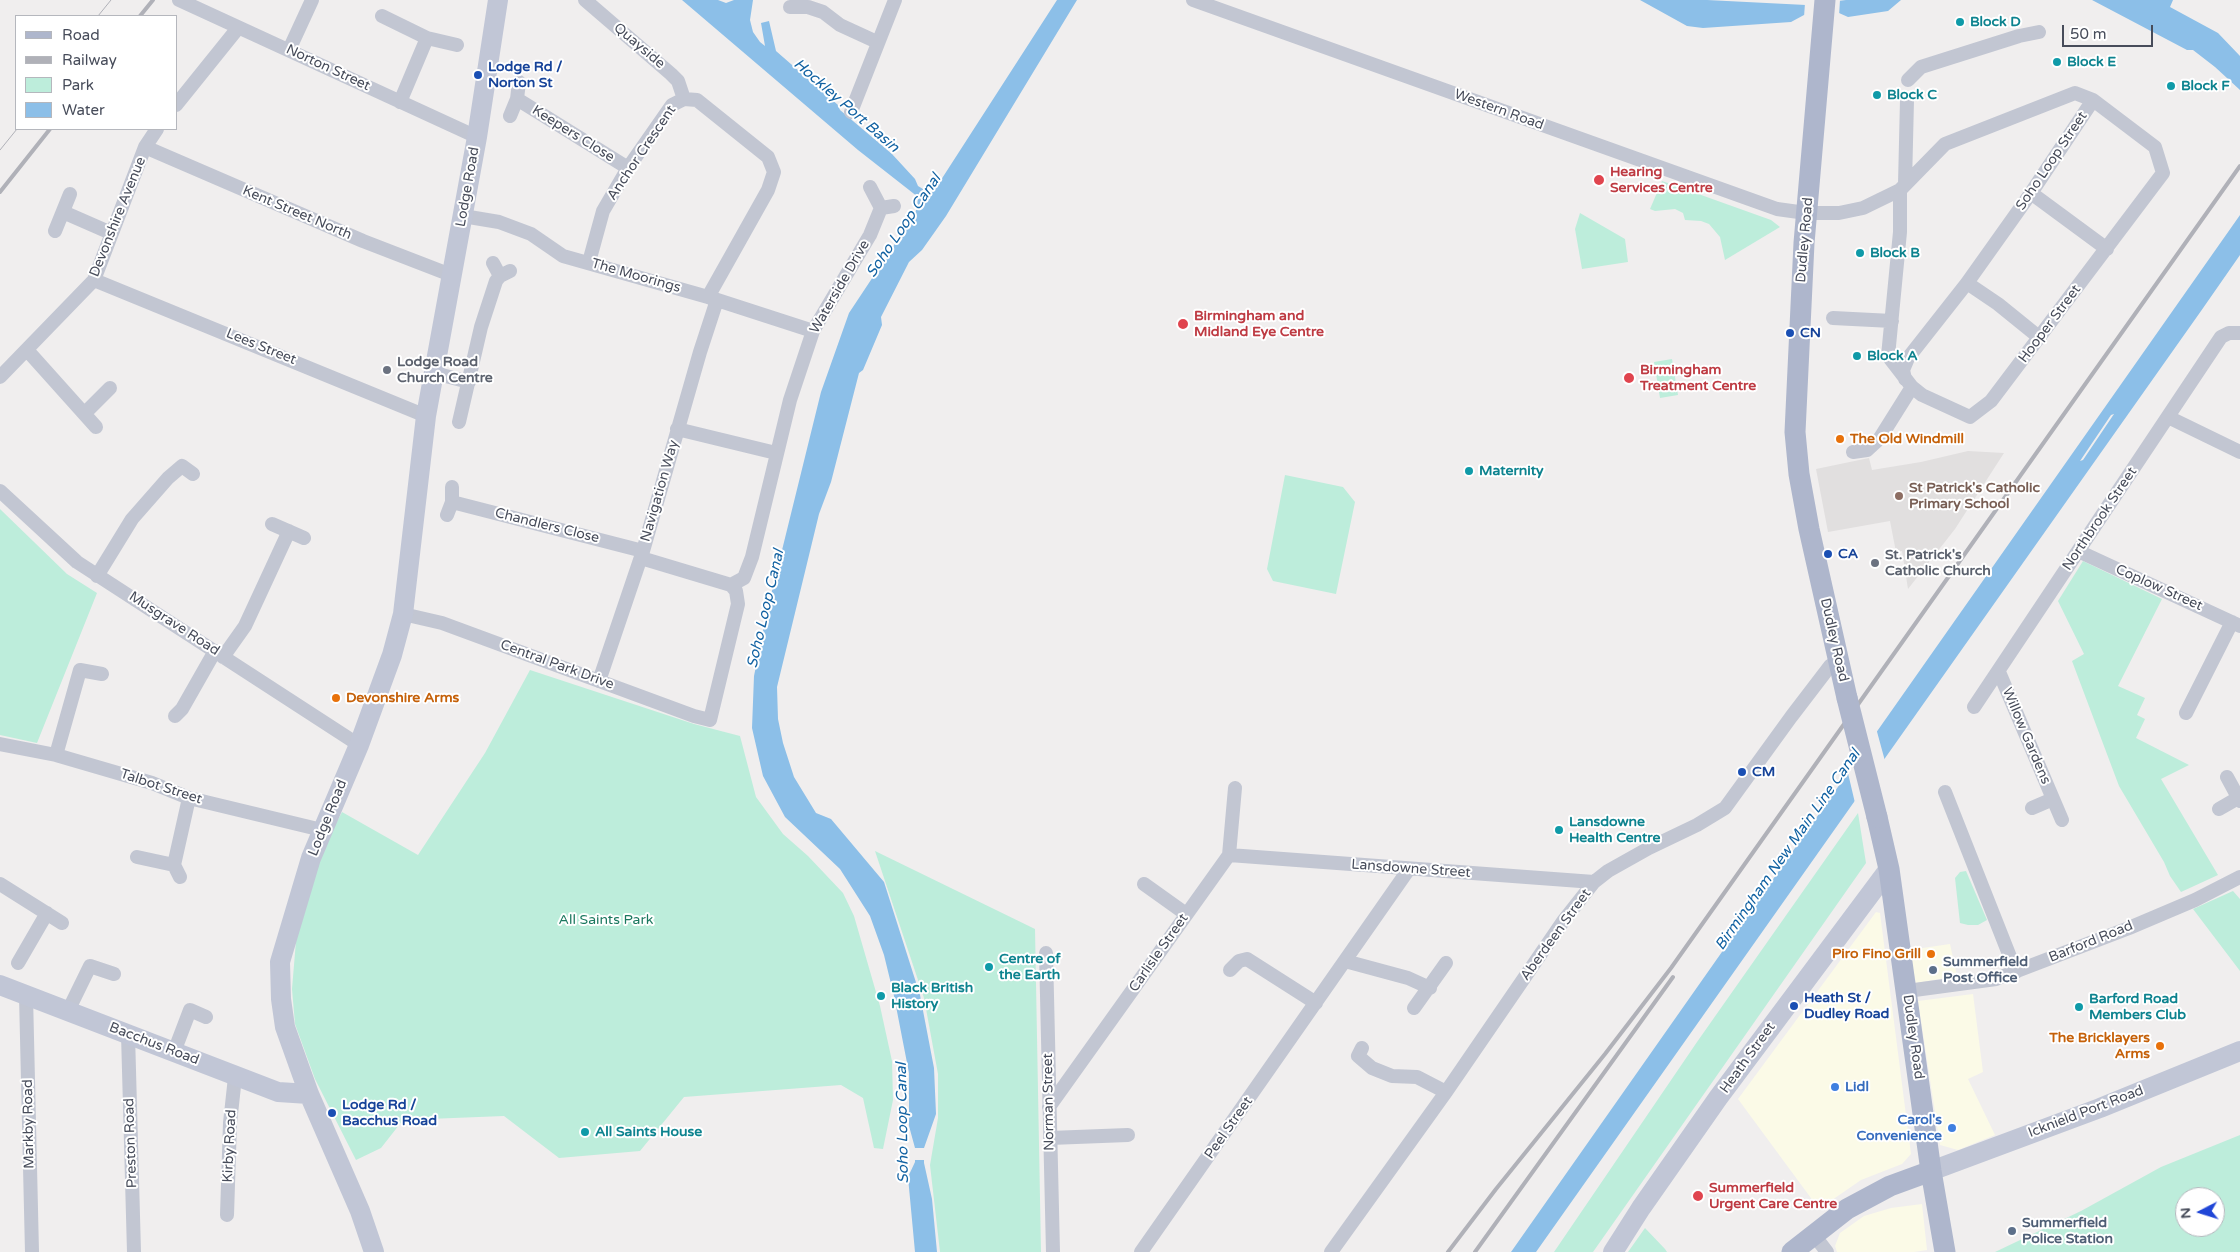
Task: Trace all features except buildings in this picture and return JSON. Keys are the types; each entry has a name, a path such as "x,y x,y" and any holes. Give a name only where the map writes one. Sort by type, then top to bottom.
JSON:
{"main road":[{"name":"Dudley Road","path":"1824,0 1812,173 1806,212 1794,432 1808,520 1838,661 1889,869 1930,1170 1945,1252"},
{"path":"1792,1252 1847,1209 1890,1186 1930,1170"}],"street":[{"name":"Norton Street","path":"179,0 477,137"},
{"path":"289,50 312,0"},
{"name":"Lodge Road","path":"374,1252 360,1211 309,1094 285,1026 279,974 283,952 322,830 358,745 392,655 403,614 426,416 477,137 498,0"},
{"name":"Quayside","path":"585,0 678,81 684,100"},
{"path":"851,112 895,0"},
{"name":"Western Road","path":"1193,0 1777,209 1806,212 1839,212 1863,208 1903,187"},
{"path":"790,7 824,7 840,25 877,42"},
{"path":"382,16 427,38 457,45"},
{"path":"178,103 238,28"},
{"path":"1908,80 1921,67 2019,36 2039,32"},
{"path":"400,102 427,38"},
{"name":"Keepers Close","path":"510,116 517,99 519,82"},
{"name":"Soho Loop Street","path":"1903,187 1946,144 2075,93 2093,100 2031,193 1967,283 1908,358 1903,370 1909,383"},
{"name":"Keepers Close","path":"517,99 628,168"},
{"name":"Anchor Crescent","path":"589,262 604,211 628,168 667,110 677,101 697,100 705,104 768,157 774,172 768,190 713,298"},
{"name":"Hooper Street","path":"1907,100 1903,187 1888,356 1909,383 1922,395 1970,417 1991,401 2163,173 2154,147 2093,100"},
{"name":"Devonshire Avenue","path":"0,376 94,280 145,147 156,130"},
{"name":"Kent Street North","path":"145,147 363,241 451,275"},
{"name":"Waterside Drive","path":"731,585 744,578 752,557 790,400 813,332 888,207 870,187"},
{"path":"2031,193 2107,249"},
{"path":"55,231 70,194"},
{"path":"63,212 111,233"},
{"name":"The Moorings","path":"463,216 500,222 531,234 563,256 713,298 813,332"},
{"path":"459,422 482,327 501,270"},
{"name":"Lees Street","path":"94,280 426,416"},
{"path":"1967,283 1998,304 2040,338"},
{"name":"Navigation Way","path":"599,681 642,554 713,298"},
{"path":"1833,318 1892,321"},
{"name":"Northbrook Street","path":"1974,707 2221,337 2234,333"},
{"path":"26,350 96,427"},
{"path":"434,373 469,382"},
{"path":"1853,452 1867,450 1880,438 1909,383"},
{"path":"85,413 110,388"},
{"path":"2168,416 2240,452"},
{"path":"677,429 776,453"},
{"path":"97,576 132,519 168,478 182,466 193,474"},
{"name":"Chandlers Close","path":"452,486 449,509 642,554"},
{"name":"Musgrave Road","path":"0,490 64,552 97,576 358,745"},
{"path":"272,524 304,538"},
{"path":"183,713 219,654 245,626 289,532"},
{"name":"Coplow Street","path":"2078,551 2236,624"},
{"path":"642,554 731,585"},
{"name":"Central Park Drive","path":"403,614 442,623 694,716 710,720 738,604 736,591 731,585"},
{"path":"2186,713 2236,624"},
{"name":"Aberdeen Street","path":"1331,1252 1446,1092 1564,920 1594,882 1633,857 1697,825 1725,808 1830,666 1838,661"},
{"path":"56,756 80,670 102,674"},
{"name":"Willow Gardens","path":"1999,672 2062,820"},
{"name":"Talbot Street","path":"0,744 56,756 152,783 190,798 322,830"},
{"path":"2219,809 2239,799 2227,777"},
{"path":"1229,855 1235,788"},
{"path":"1945,792 2016,972"},
{"path":"137,857 177,871 190,798"},
{"name":"Willow Gardens","path":"2032,808 2053,799"},
{"name":"Lansdowne Street","path":"1229,855 1594,882"},
{"name":"Carlisle Street","path":"1050,1107 1229,855"},
{"name":"Peel Street","path":"1142,1252 1409,869"},
{"name":"Heath Street","path":"1613,1252 1641,1208 1713,1106 1889,869"},
{"name":"Barford Road","path":"1907,991 1996,979 2145,921 2240,877"},
{"path":"0,884 62,923"},
{"path":"1144,884 1186,914"},
{"path":"18,963 47,913"},
{"name":"Norman Street","path":"1046,953 1053,1252"},
{"path":"1230,970 1239,961 1247,959 1316,1003"},
{"path":"1345,962 1408,978 1430,988"},
{"path":"1414,1008 1446,963"},
{"path":"68,1011 90,966 114,974"},
{"name":"Bacchus Road","path":"0,985 235,1077 278,1092 309,1094"},
{"name":"Markby Road","path":"26,995 32,1252"},
{"path":"174,1052 190,1010 206,1017"},
{"name":"Preston Road","path":"128,1034 134,1252"},
{"path":"1362,1048 1358,1056 1372,1068 1392,1076 1417,1077 1446,1092"},
{"name":"Icknield Port Road","path":"1930,1170 2100,1108 2240,1050"},
{"name":"Kirby Road","path":"228,1215 230,1123 235,1077"},
{"path":"1050,1138 1128,1135"},
{"path":"1814,1235 1827,1252"}],"shaded area":[{"name":"St Patrick's Catholic Primary School","path":"1968,451 2004,453 1955,529 1908,589 1902,551 1896,552 1890,521 1828,532 1816,469 1869,458 1872,470 1921,462"},
{"path":"1876,912 1880,913 1911,1154 1902,1164 1861,1180 1819,1209 1738,1099"},
{"path":"1950,944 1957,976 1916,983 1909,950"},
{"path":"1973,994 1983,1072 1968,1079 1995,1135 1958,1150 1940,1145 1918,1001"},
{"path":"1922,1204 1927,1250 1914,1252 1837,1252 1835,1246 1840,1233 1864,1216 1891,1208"}],"green space":[{"path":"1662,181 1771,220 1780,227 1725,260 1720,237 1709,224 1701,221 1685,220 1683,213 1675,209 1655,211 1650,209"},
{"path":"1580,213 1625,239 1628,262 1582,269 1575,229"},
{"path":"1672,359 1678,395 1660,398 1654,362"},
{"path":"1285,475 1343,487 1355,502 1336,594 1273,581 1267,569"},
{"path":"0,509 67,574 97,593 37,743 0,735"},
{"path":"2083,561 2162,599 2118,686 2145,698 2137,715 2145,719 2136,738 2189,765 2161,779 2218,875 2181,892 2119,786 2072,661 2084,654 2058,601"},
{"name":"All Saints Park","path":"530,670 694,724 740,736 756,797 783,834 808,856 843,893 854,916 880,1006 892,1061 893,1100 883,1149 874,1148 863,1098 841,1085 684,1097 640,1151 559,1158 504,1116 403,1120 381,1148 356,1160 315,1079 295,1024 292,989 297,929 324,846 342,812 418,855 485,753"},
{"path":"1858,813 1866,863 1593,1252 1554,1252 1697,1042"},
{"path":"875,851 1035,929 1041,1252 940,1252 930,1165 938,1118 938,1074 924,998"},
{"path":"1966,871 1987,920 1978,925 1960,923 1955,878 1960,872"},
{"path":"2233,891 2240,899 2240,971 2193,909"},
{"path":"2240,1135 2240,1252 1995,1252 2081,1211 2161,1167"},
{"path":"1645,1228 1665,1249 1667,1252 1628,1252"}],"water":[{"path":"682,0 718,0 726,3 734,0 753,0 750,20 753,32 760,42 765,46 761,23 769,21 776,51 838,105 840,110 892,154 915,179 918,186 923,189 939,183 1057,0 1077,0 946,216 922,250 909,262 881,317 882,325 863,370 859,373 831,482 819,514 777,687 778,719 783,743 794,777 816,813 831,819 884,882 920,995 934,1068 936,1114 924,1148 924,1163 932,1199 937,1252 915,1252 908,1177 915,1162 915,1148 909,1126 909,1073 884,955 870,916 840,869 785,817 763,776 752,728 754,676 767,611 821,392 849,313 914,215 918,197 858,150"},
{"path":"1640,0 1707,0 1806,5 1846,0 1901,0 1888,11 1848,17 1839,13 1804,15 1791,22 1703,28 1687,26"},
{"path":"2092,0 2173,0 2170,7 2218,33 2240,56 2240,90 2193,50 2187,50"},
{"path":"2240,215 2240,255 2201,311 1536,1252 1511,1252","holes":["2114,414 2083,460 2080,461 2111,415"]}],"pier":[{"path":"1840,0 1839,16 1804,17 1805,3"},
{"path":"1876,728 1885,761 1855,803 1847,769"},
{"path":"912,1148 926,1148 926,1160 912,1160"}],"tram line":[{"path":"99,15 111,0"},
{"path":"0,150 16,130"}],"railway":[{"path":"141,15 153,0"},
{"path":"0,192 49,130"},
{"path":"1448,1252 1671,968 2240,166"},
{"path":"1475,1252 1673,977"}],"place":[{"name":"Block D","path":"1960,22"},
{"name":"Block E","path":"2057,62"},
{"name":"Lodge Rd / Norton St","path":"478,75"},
{"name":"Block F","path":"2171,86"},
{"name":"Block C","path":"1877,95"},
{"name":"Hearing Services Centre","path":"1599,180"},
{"name":"Block B","path":"1860,253"},
{"name":"Birmingham and Midland Eye Centre","path":"1183,324"},
{"name":"CN","path":"1790,333"},
{"name":"Block A","path":"1857,356"},
{"name":"Lodge Road Church Centre","path":"387,370"},
{"name":"Birmingham Treatment Centre","path":"1629,378"},
{"name":"The Old Windmill","path":"1840,439"},
{"name":"Maternity","path":"1469,471"},
{"name":"St Patrick's Catholic Primary School","path":"1899,496"},
{"name":"CA","path":"1828,554"},
{"name":"St. Patrick's Catholic Church","path":"1875,563"},
{"name":"Devonshire Arms","path":"336,698"},
{"name":"CM","path":"1742,772"},
{"name":"Lansdowne Health Centre","path":"1559,830"},
{"name":"Piro Fino Grill","path":"1931,954"},
{"name":"Centre of the Earth","path":"989,967"},
{"name":"Summerfield Post Office","path":"1933,970"},
{"name":"Black British History","path":"881,996"},
{"name":"Heath St / Dudley Road","path":"1794,1006"},
{"name":"Barford Road Members Club","path":"2079,1007"},
{"name":"The Bricklayers Arms","path":"2160,1046"},
{"name":"Lidl","path":"1835,1087"},
{"name":"Lodge Rd / Bacchus Road","path":"332,1113"},
{"name":"Carol's Convenience","path":"1952,1128"},
{"name":"All Saints House","path":"585,1132"},
{"name":"Summerfield Urgent Care Centre","path":"1698,1196"},
{"name":"Summerfield Police Station","path":"2012,1231"}],"water label":[{"name":"Hockley Port Basin","path":"846,106"},
{"name":"Soho Loop Canal","path":"904,226"},
{"name":"Soho Loop Canal","path":"766,609"},
{"name":"Birmingham New Main Line Canal","path":"1788,850"},
{"name":"Soho Loop Canal","path":"903,1123"}]}
